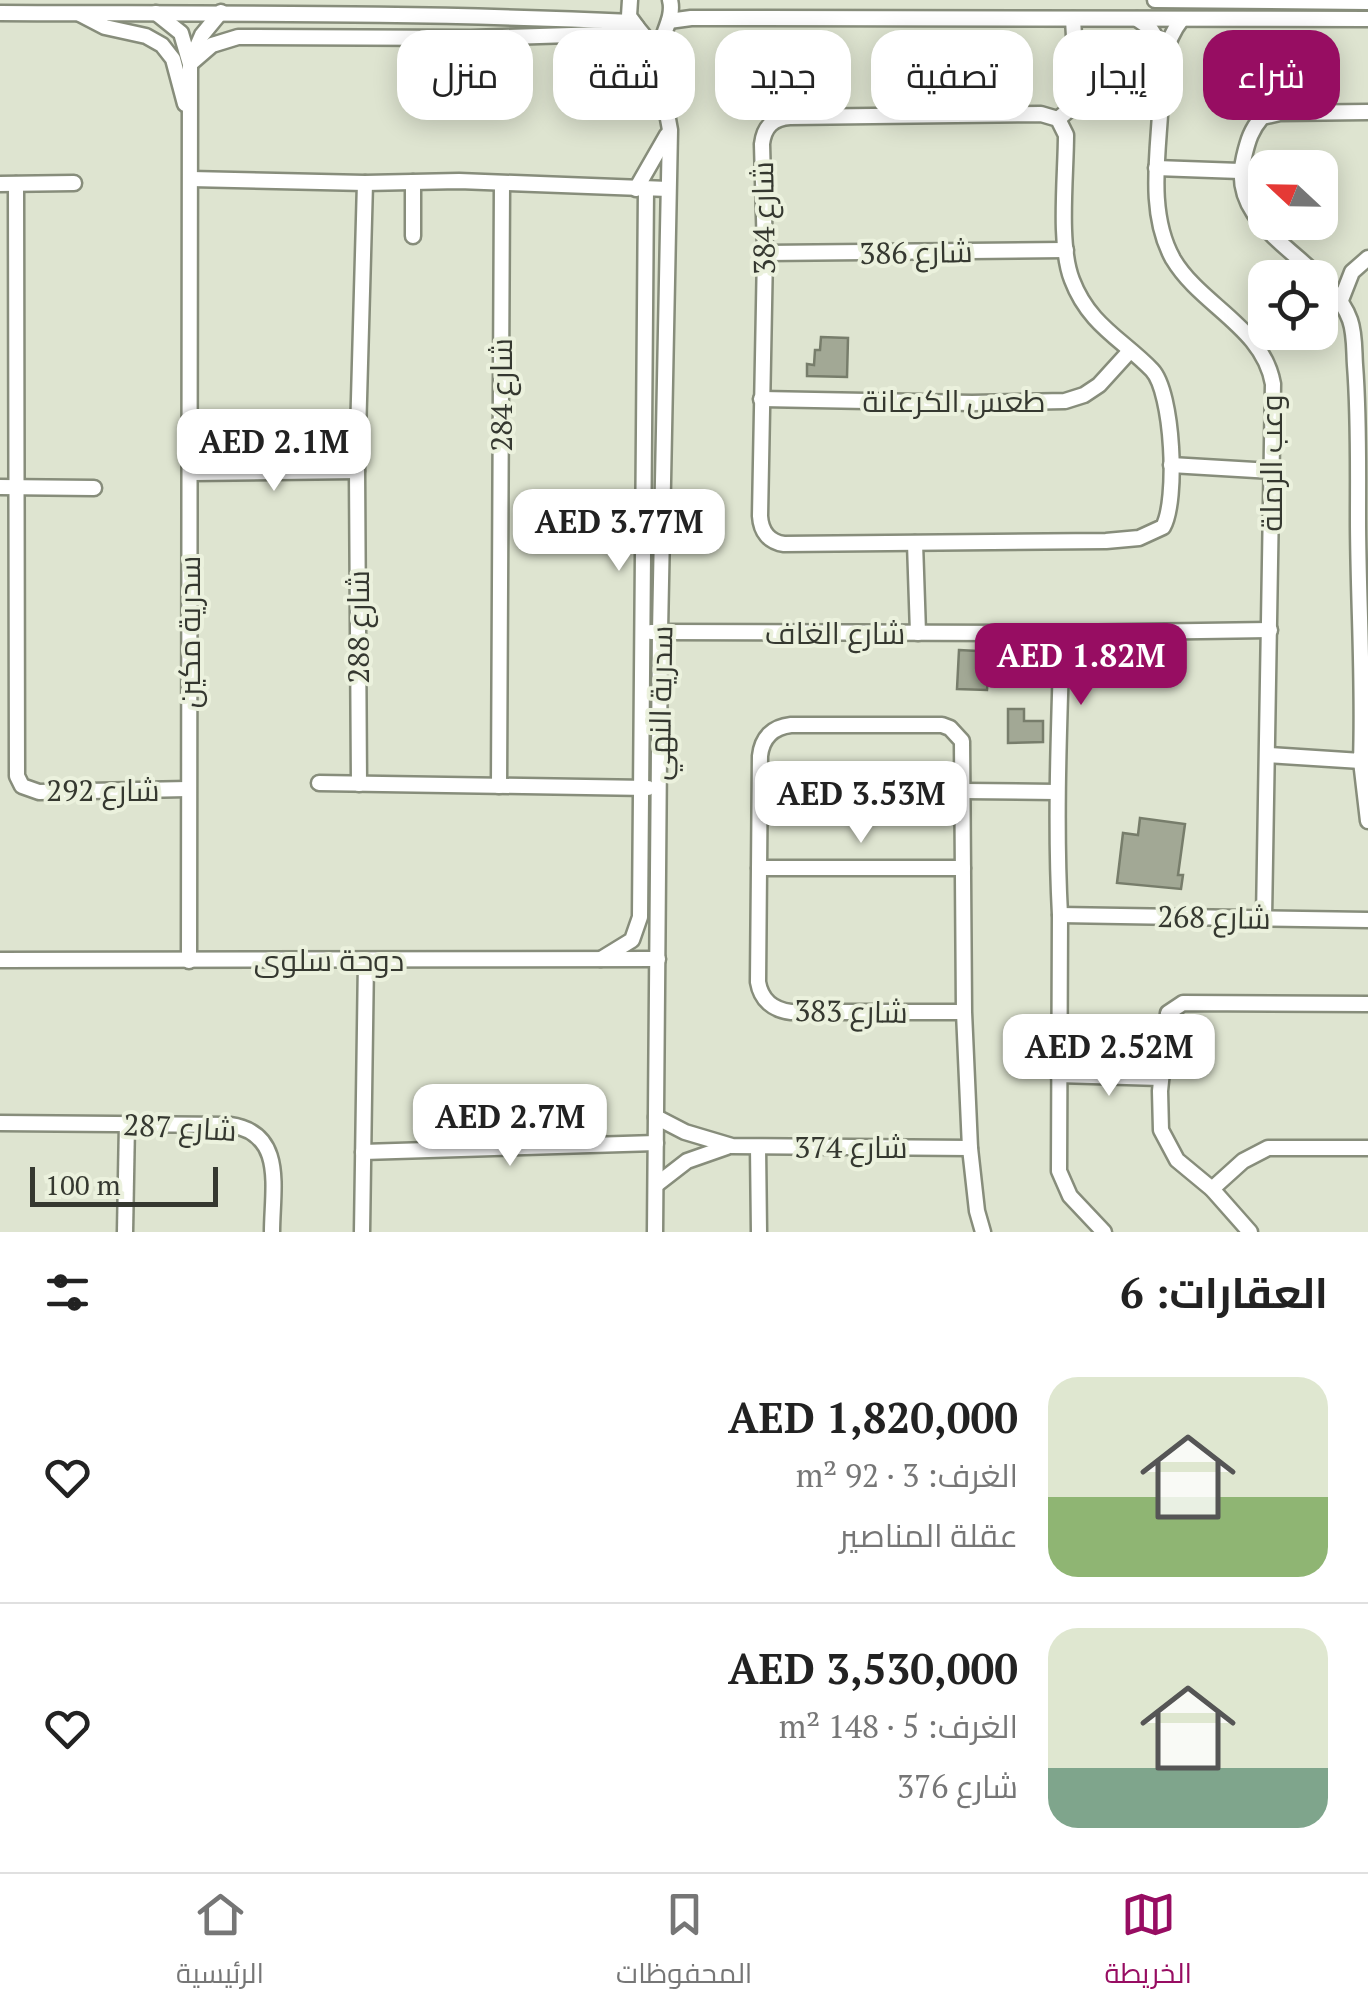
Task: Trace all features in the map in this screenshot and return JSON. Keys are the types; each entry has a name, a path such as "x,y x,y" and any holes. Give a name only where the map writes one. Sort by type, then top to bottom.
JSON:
{"street":[{"path":"630,0 628,10 639,30"},
{"name":"سدرية النهي","path":"665,30 672,8 670,0"},
{"path":"1155,0 1368,2"},
{"name":"سدرية مكين","path":"190,64 202,36 221,12"},
{"name":"سدرية مكين","path":"156,13 181,33 190,64 189,961"},
{"path":"0,14 493,16 634,24 648,31 691,18 1368,19"},
{"path":"80,14 105,28 146,36 162,45 173,59 190,123"},
{"path":"445,16 464,30"},
{"path":"479,30 493,16"},
{"path":"1073,19 1074,30"},
{"path":"1137,19 1151,30"},
{"name":"وعب الرملة","path":"1176,30 1182,19"},
{"path":"533,36 603,34 634,24"},
{"path":"190,64 212,45 229,38 397,38"},
{"path":"1368,112 1280,113 1262,117 1249,133 1240,171 1247,206 1332,288 1342,300 1353,332 1363,401 1366,684 1361,761 1368,821"},
{"name":"شارع 384","path":"1053,117 1042,114 790,117 773,121 767,127 762,144 765,253 760,516 766,536 784,544 1106,541 1148,536 1163,526 1167,520 1171,465 1162,385 1152,370 1098,322 1070,276 1066,250 1066,136 1058,120"},
{"name":"سدرية النهي","path":"656,1232 669,120"},
{"name":"وعب الرملة","path":"1159,120 1156,168 1160,226 1174,260 1257,346 1267,362 1273,384 1264,918"},
{"path":"601,960 626,946 639,926 641,189 670,130"},
{"path":"1156,168 1240,171"},
{"path":"192,179 668,190"},
{"path":"412,182 412,236"},
{"path":"0,184 74,183"},
{"name":"شارع 288","path":"360,784 358,471 365,183"},
{"name":"شارع 292","path":"16,184 8,332 7,487 7,642 16,776 22,786 40,792 188,789"},
{"name":"شارع 284","path":"499,786 502,184"},
{"name":"شارع 386","path":"765,253 1066,250"},
{"path":"1342,300 1352,272 1368,258"},
{"name":"طعس الكرعانة","path":"761,399 972,404 1065,401 1099,385 1128,352"},
{"path":"1171,465 1272,471"},
{"path":"190,473 358,471"},
{"path":"7,487 94,488"},
{"path":"915,543 918,633"},
{"name":"شارع الغاف","path":"641,632 1062,634 1270,630"},
{"path":"1062,634 1057,792 1058,1160 1062,1184 1104,1232"},
{"name":"شارع 383","path":"964,1012 791,1012 774,1008 761,994 761,748 776,728 942,725 962,740 964,1012 970,1148 983,1232"},
{"path":"1268,755 1361,761"},
{"path":"318,783 659,788"},
{"path":"964,792 1057,792"},
{"path":"758,868 963,868"},
{"name":"شارع 268","path":"1060,915 1368,920"},
{"name":"دوحة سلوى","path":"0,960 658,959"},
{"path":"362,1232 366,960"},
{"path":"1250,1232 1166,1145 1159,1114 1167,1017 1178,1004 1368,1004"},
{"path":"1058,1076 1161,1078"},
{"name":"شارع 374","path":"656,1117 700,1138 732,1146 970,1148"},
{"name":"شارع 287","path":"0,1123 230,1125 260,1136 272,1162 272,1232"},
{"path":"125,1232 127,1123"},
{"path":"363,1152 656,1143"},
{"name":"شارع 374","path":"656,1185 686,1161 732,1146"},
{"path":"758,1146 759,1232"},
{"path":"1212,1189 1242,1161 1268,1148 1368,1148"}],"building":[{"path":"821,337 848,338 847,377 807,376 807,364 814,365"},
{"path":"959,650 996,652 995,677 988,677 987,690 957,689"},
{"path":"1008,709 1024,709 1024,721 1043,721 1043,742 1008,743"},
{"path":"1140,818 1185,824 1178,875 1183,875 1181,889 1117,883 1123,833 1138,835"}]}
